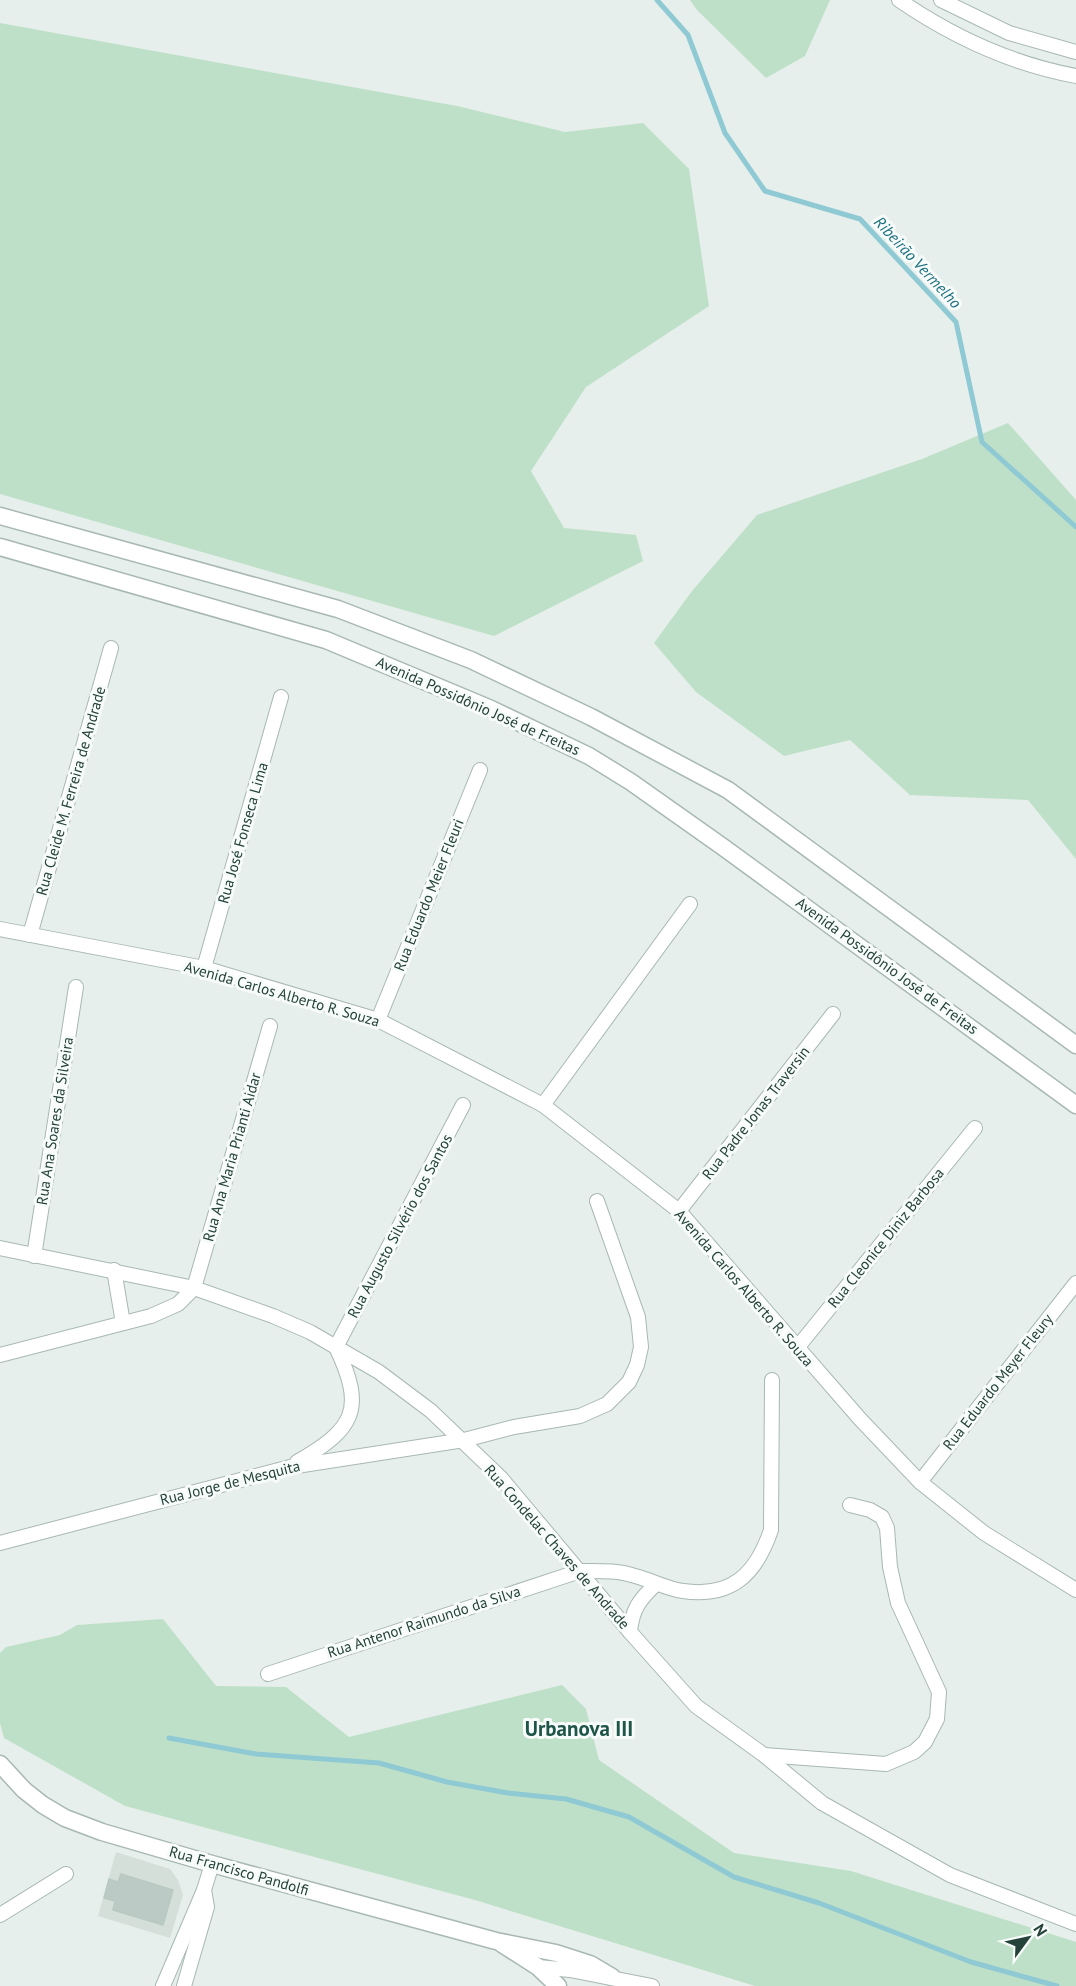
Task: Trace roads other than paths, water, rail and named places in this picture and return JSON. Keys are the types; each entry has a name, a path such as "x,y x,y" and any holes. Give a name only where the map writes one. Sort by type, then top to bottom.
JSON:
{"street":[{"path":"899,0 945,30 973,43 1029,65 1076,76"},
{"path":"941,0 1009,33 1076,52"},
{"path":"0,516 338,609 471,660 591,717 728,790 1076,1045"},
{"name":"Avenida Possidônio José de Freitas","path":"0,547 326,640 491,709 579,751 631,782 714,841 1076,1105"},
{"name":"Rua Cleide M. Ferreira de Andrade","path":"30,934 111,648"},
{"name":"Rua José Fonseca Lima","path":"204,968 281,697"},
{"name":"Rua Eduardo Meier Fleuri","path":"378,1020 480,770"},
{"path":"543,1105 690,904"},
{"name":"Avenida Carlos Alberto R. Souza","path":"0,929 204,968 378,1020 543,1105 679,1211 797,1348 888,1450 920,1482 984,1533 1074,1585"},
{"name":"Rua Ana Soares da Silveira","path":"34,1256 76,987"},
{"name":"Rua Padre Jonas Traversin","path":"679,1211 833,1014"},
{"name":"Rua Ana Maria Prianti Aidar","path":"194,1288 270,1026"},
{"name":"Rua Augusto Silvério dos Santos","path":"336,1347 463,1105"},
{"name":"Rua Cleonice Diniz Barbosa","path":"797,1348 975,1128"},
{"name":"Rua Jorge de Mesquita","path":"0,1543 290,1467 464,1440 514,1427 580,1416 607,1404 629,1382 638,1365 641,1347 638,1317 597,1201"},
{"name":"Rua Condelac Chaves de Andrade","path":"0,1248 194,1288 273,1316 336,1347 406,1391 464,1440 501,1478 630,1632 696,1706 764,1755 822,1803 950,1875 1076,1924"},
{"path":"114,1270 123,1323"},
{"name":"Rua Eduardo Meyer Fleury","path":"920,1482 1076,1283"},
{"path":"0,1355 151,1316 178,1304 194,1288"},
{"path":"290,1467 322,1448 346,1425 352,1410 352,1394 336,1347"},
{"name":"Rua Antenor Raimundo da Silva","path":"268,1674 580,1571 616,1572 682,1591 714,1592 732,1585 750,1572 763,1553 771,1530 772,1380"},
{"path":"764,1755 871,1765 886,1764 914,1752 925,1743 937,1719 939,1692 898,1603 890,1567 887,1528 882,1517 870,1510 850,1505"},
{"path":"630,1632 632,1613 638,1601 656,1584"},
{"name":"Rua Francisco Pandolfi","path":"0,1764 24,1790 65,1818 102,1832 496,1941"},
{"path":"163,1986 196,1904 204,1890 212,1864"},
{"path":"0,1915 66,1874"},
{"path":"184,1986 207,1907 204,1890"},
{"path":"496,1941 538,1967 558,1986"},
{"path":"496,1941 519,1943 578,1959 612,1977"},
{"path":"538,1967 612,1977 647,1985"}],"waterway":[{"name":"Ribeirão Vermelho","path":"657,0 688,35 725,133 765,191 860,219 956,322 982,442 1076,527"},
{"path":"169,1738 256,1754 379,1763 447,1782 508,1793 566,1799 629,1817 734,1877 819,1903 971,1962 1057,1986"}],"district":[{"name":"Urbanova III","path":"579,1729"}]}
